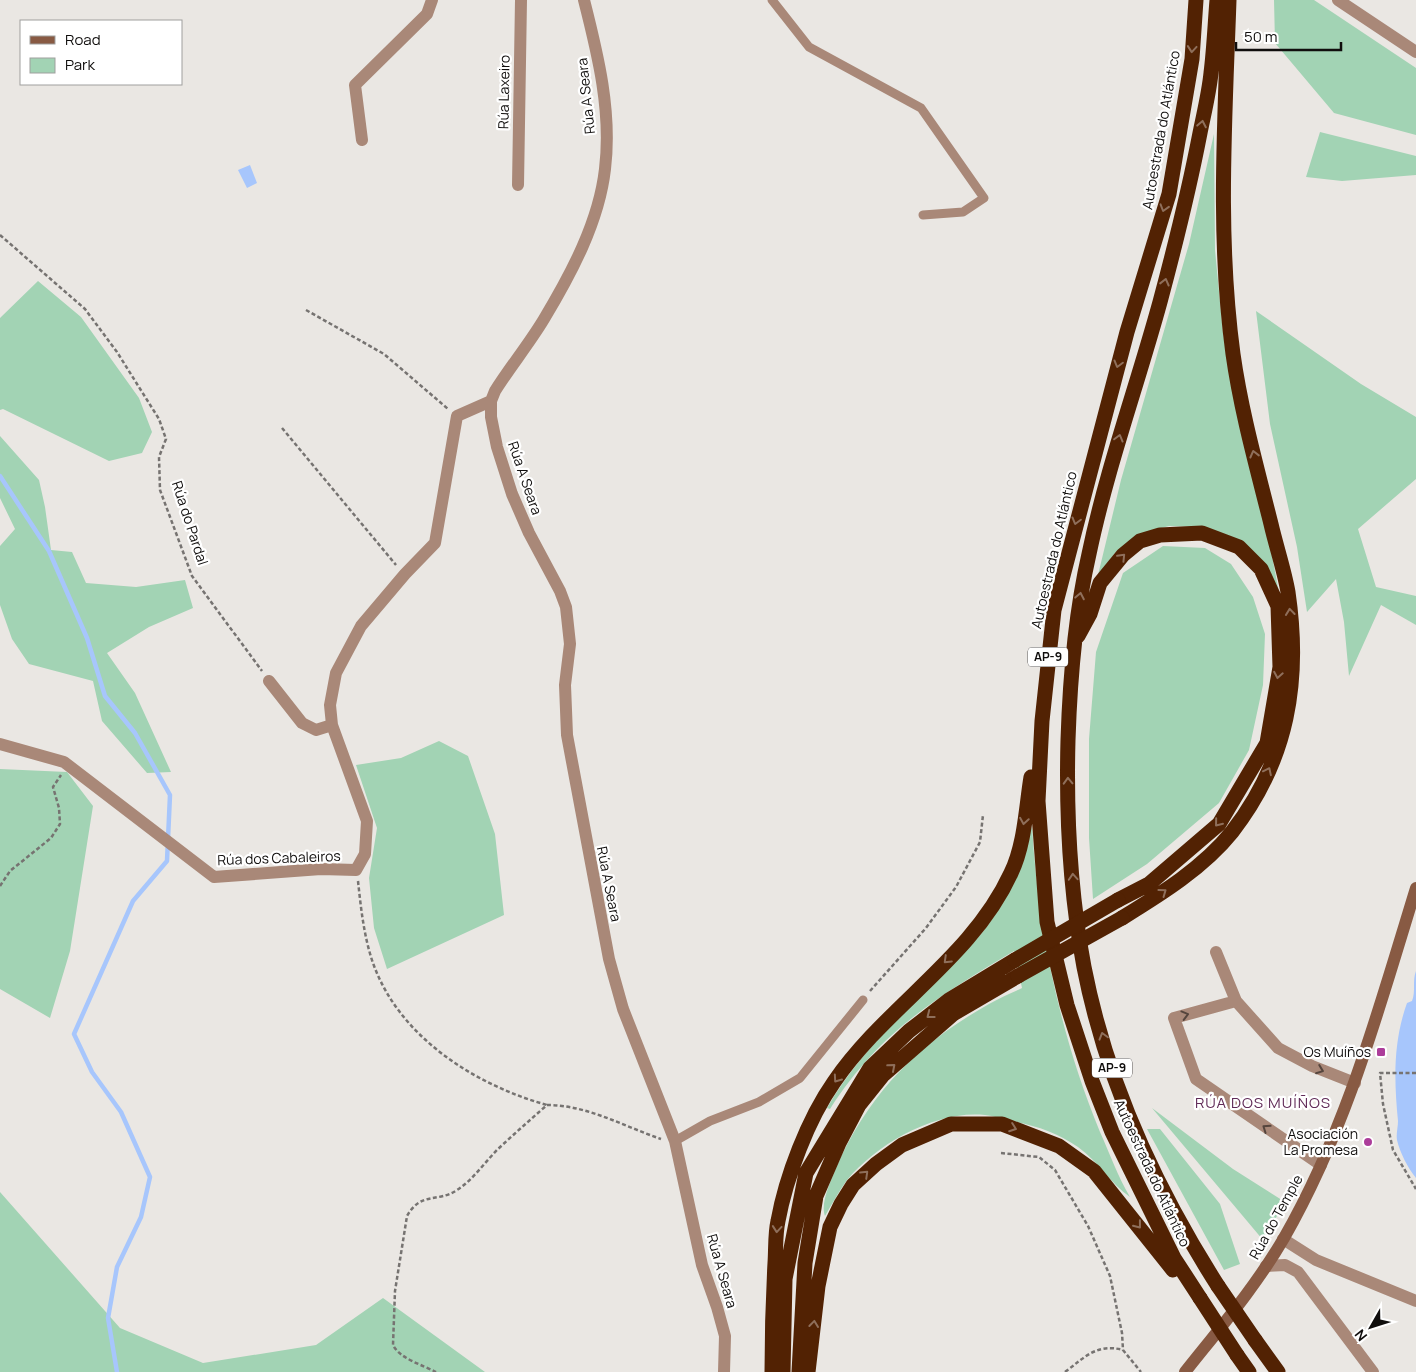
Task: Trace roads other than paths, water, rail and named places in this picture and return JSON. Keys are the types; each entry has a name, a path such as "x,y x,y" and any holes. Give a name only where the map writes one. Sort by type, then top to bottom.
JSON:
{"highway":[{"name":"Autoestrada do Atlántico","path":"1196,0 1192,58 1169,194 1127,332 1054,610 1042,721 1038,801 1047,922 1067,1005 1092,1081 1112,1132 1174,1258 1200,1298"},
{"name":"Autoestrada do Atlántico","path":"1217,0 1211,76 1190,187 1159,305 1121,431 1089,552 1074,644 1067,772 1069,829 1074,903 1084,968 1110,1061 1129,1117 1184,1232 1218,1286 1278,1372"},
{"path":"799,1372 805,1263 816,1196 859,1104 883,1075 953,1014 1122,918 1161,894 1198,866 1231,833 1257,794 1279,749 1290,697 1293,644 1287,590 1245,418 1233,355 1226,295 1222,197 1229,0"},
{"path":"783,1372 785,1279 806,1173 870,1068 909,1031 949,1000 1118,900 1149,884 1219,824 1267,743 1280,667 1278,606 1261,569 1239,547 1202,533 1160,535 1140,541 1123,555 1100,583 1090,614 1074,644"},
{"path":"772,1372 777,1222 787,1184 801,1148 816,1112 833,1083 859,1049 968,940 1012,872 1021,837 1042,721"},
{"path":"808,1372 818,1286 830,1227 841,1204 854,1185 876,1164 902,1145 951,1124 1002,1124 1059,1146 1094,1171 1167,1264 1200,1298"},
{"name":"AP-9","path":"1200,1298 1249,1372"}],"main road":[{"name":"Rúa do Temple","path":"1185,1372 1251,1289 1283,1239 1321,1165 1355,1083 1374,1028 1416,888"}],"street":[{"path":"362,140 355,85 426,14 432,0"},
{"name":"Rúa Laxeiro","path":"518,185 521,0"},
{"name":"Rúa A Seara","path":"584,0 599,64 606,120 605,168 601,191 588,234 560,290 535,334 495,391 491,401 491,417 497,447 512,494 528,533 560,591 566,607 570,644 565,685 567,736 609,958 623,1009 675,1141 687,1188 702,1265 725,1336 724,1372"},
{"path":"1338,0 1416,52"},
{"path":"269,681 302,724 316,730 332,725 330,705 336,674 361,626 405,574 435,543 451,441 457,416 491,401"},
{"name":"Rúa dos Cabaleiros","path":"0,744 64,762 159,837 214,877 321,869 356,870 365,854 367,821 332,725"},
{"path":"1216,952 1236,1001 1278,1048 1312,1066 1355,1083"},
{"path":"1236,1001 1174,1018 1196,1079 1321,1165"},
{"path":"1283,1239 1316,1260 1416,1301"},
{"path":"1298,1272 1316,1260"},
{"path":"1266,1266 1285,1264 1298,1272 1373,1372"}],"lane":[{"path":"772,0 809,47 921,108 984,198 963,212 923,215"},
{"path":"675,1141 710,1121 759,1102 800,1078 863,1000"}],"water":[{"path":"250,165 257,183 247,188 238,170"},
{"path":"1416,971 1416,1178 1400,1150 1397,1140 1398,1121 1395,1076 1399,1032 1407,1003 1412,1001"}],"waterway":[{"path":"0,476 49,551 87,638 105,696 135,733 170,795 167,861 133,901 74,1034 92,1072 121,1112 150,1177 141,1217 117,1267 108,1318 117,1372"}],"place":[{"name":"Os Muíños","path":"1381,1052"},
{"name":"Asociación La Promesa","path":"1368,1142"}],"district":[{"name":"RÚA DOS MUÍÑOS","path":"1263,1103"}]}
